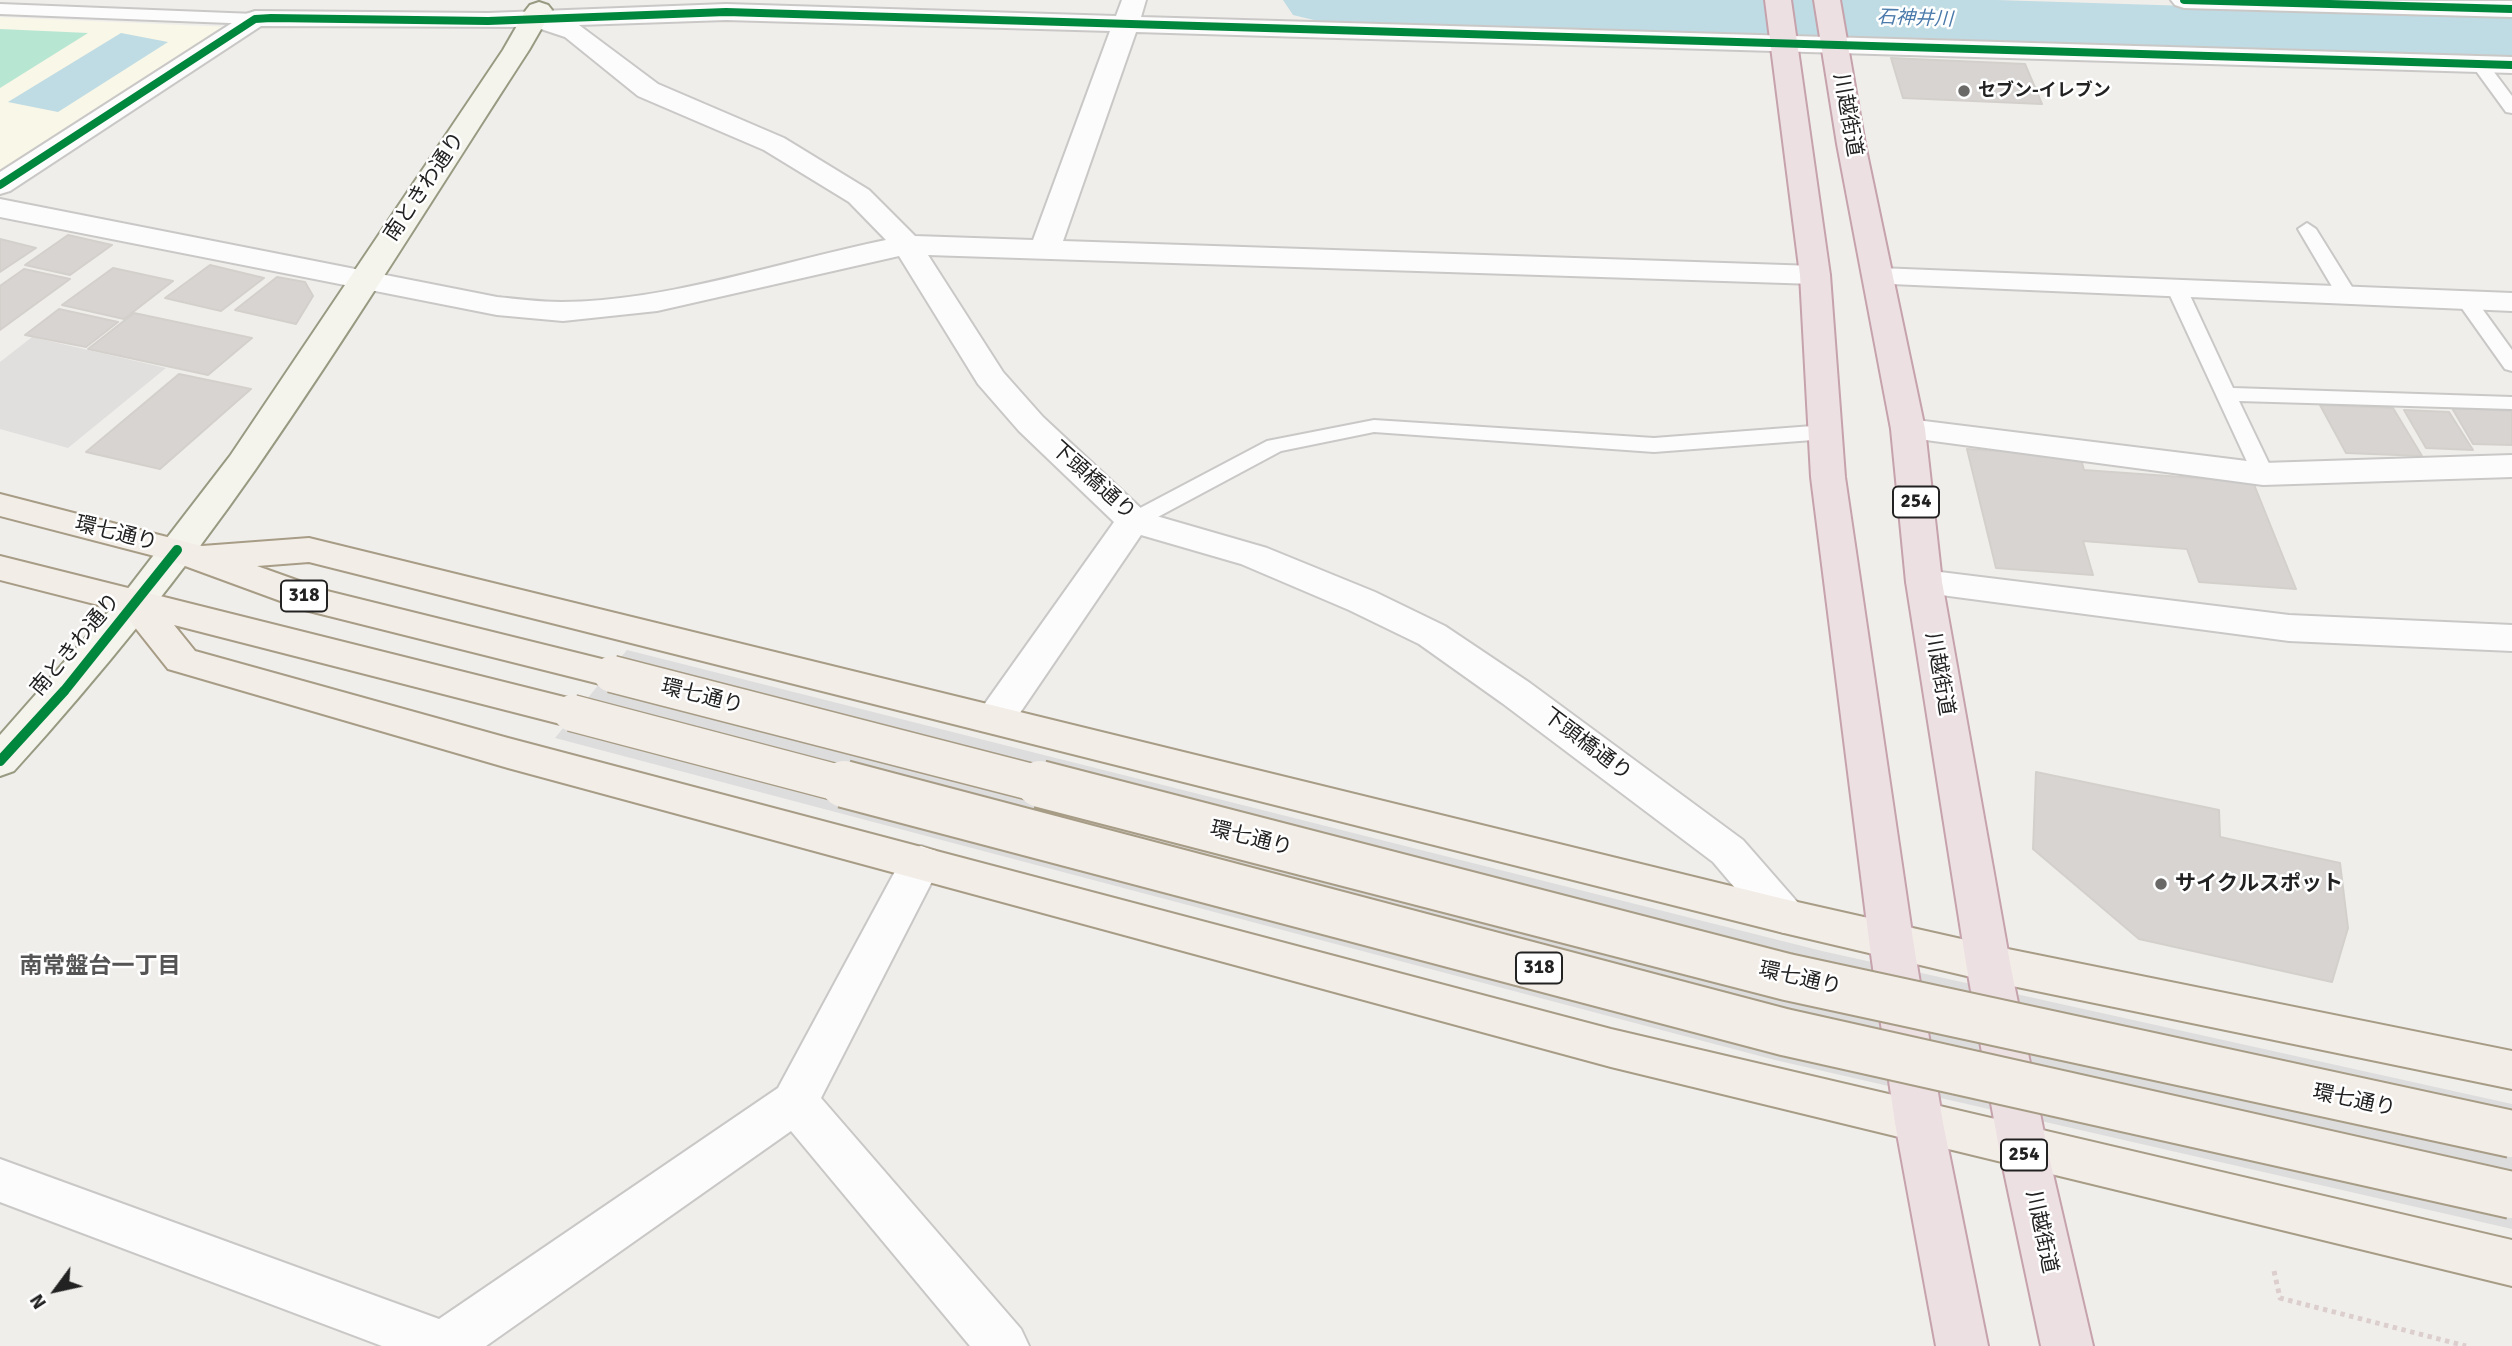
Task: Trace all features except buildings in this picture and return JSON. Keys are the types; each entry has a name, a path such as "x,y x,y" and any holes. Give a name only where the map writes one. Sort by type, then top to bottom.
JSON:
{"highway":[{"path":"1778,0 1815,275 1828,477 1891,940 1919,1124 1962,1346"},
{"name":"川越街道","path":"1827,0 1851,144 1908,429 1924,582 1988,963 2023,1148 2067,1346"}],"main road":[{"name":"環七通り","path":"0,505 189,554 318,601 612,674 1787,977 2512,1134"},
{"path":"189,554 309,550 1784,916 1988,963 2512,1070"},
{"name":"318","path":"0,568 572,713 1784,1032 2512,1195"},
{"path":"136,604 182,660 508,753 1598,1044 1919,1124 2512,1263"}],"street":[{"path":"2185,0 2393,3 2512,9"},
{"path":"0,185 255,19 539,9 1130,12 1784,43 2512,65"},
{"name":"下頭橋通り","path":"539,9 648,90 774,144 859,196 907,245 990,377 1031,424 1133,521 1254,556 1362,601 1432,635 1516,692 1728,851 1784,916"},
{"name":"南ときわ通り","path":"0,761 65,690 136,604 189,554 242,464 516,50 539,9"},
{"path":"1045,249 1130,12"},
{"path":"0,208 497,306 569,312 647,304 724,290 860,253 907,245 1815,275"},
{"path":"1879,277 2512,302"},
{"path":"1908,429 2263,474 2332,474 2512,466"},
{"path":"995,719 1133,521"},
{"path":"1924,582 2289,628 2512,638"},
{"path":"0,1180 443,1346 795,1102 921,862"},
{"path":"795,1102 1003,1346"}],"lane":[{"path":"0,9 255,19"},
{"path":"2479,64 2512,108"},
{"path":"2307,229 2347,295"},
{"path":"2177,289 2263,474"},
{"path":"2466,300 2512,365"},
{"path":"2224,394 2512,403"},
{"path":"1133,521 1275,446 1374,426 1654,445 1826,432"}],"path":[{"path":"2274,1271 2280,1298 2466,1346"}],"shaded area":[{"path":"0,17 229,27 0,176"},
{"path":"32,337 166,368 68,448 0,429 0,362"}],"green space":[{"path":"0,29 88,33 0,88"}],"water":[{"path":"121,33 168,42 58,112 8,102"}],"pier":[{"path":"627,650 1822,951 2512,1104 2512,1229 1775,1060 555,738"}],"waterway":[{"name":"石神井川","path":"1318,0 2512,38"}],"cycle path":[{"path":"2184,0 2512,9"},
{"path":"0,185 255,19 271,18 488,21 726,12 2512,65"},
{"path":"0,761 65,690 177,550"}],"place":[{"name":"セブン-イレブン","path":"1964,91"},
{"name":"サイクルスポット","path":"2161,884"}],"district":[{"name":"南常盤台一丁目","path":"100,967"}]}
